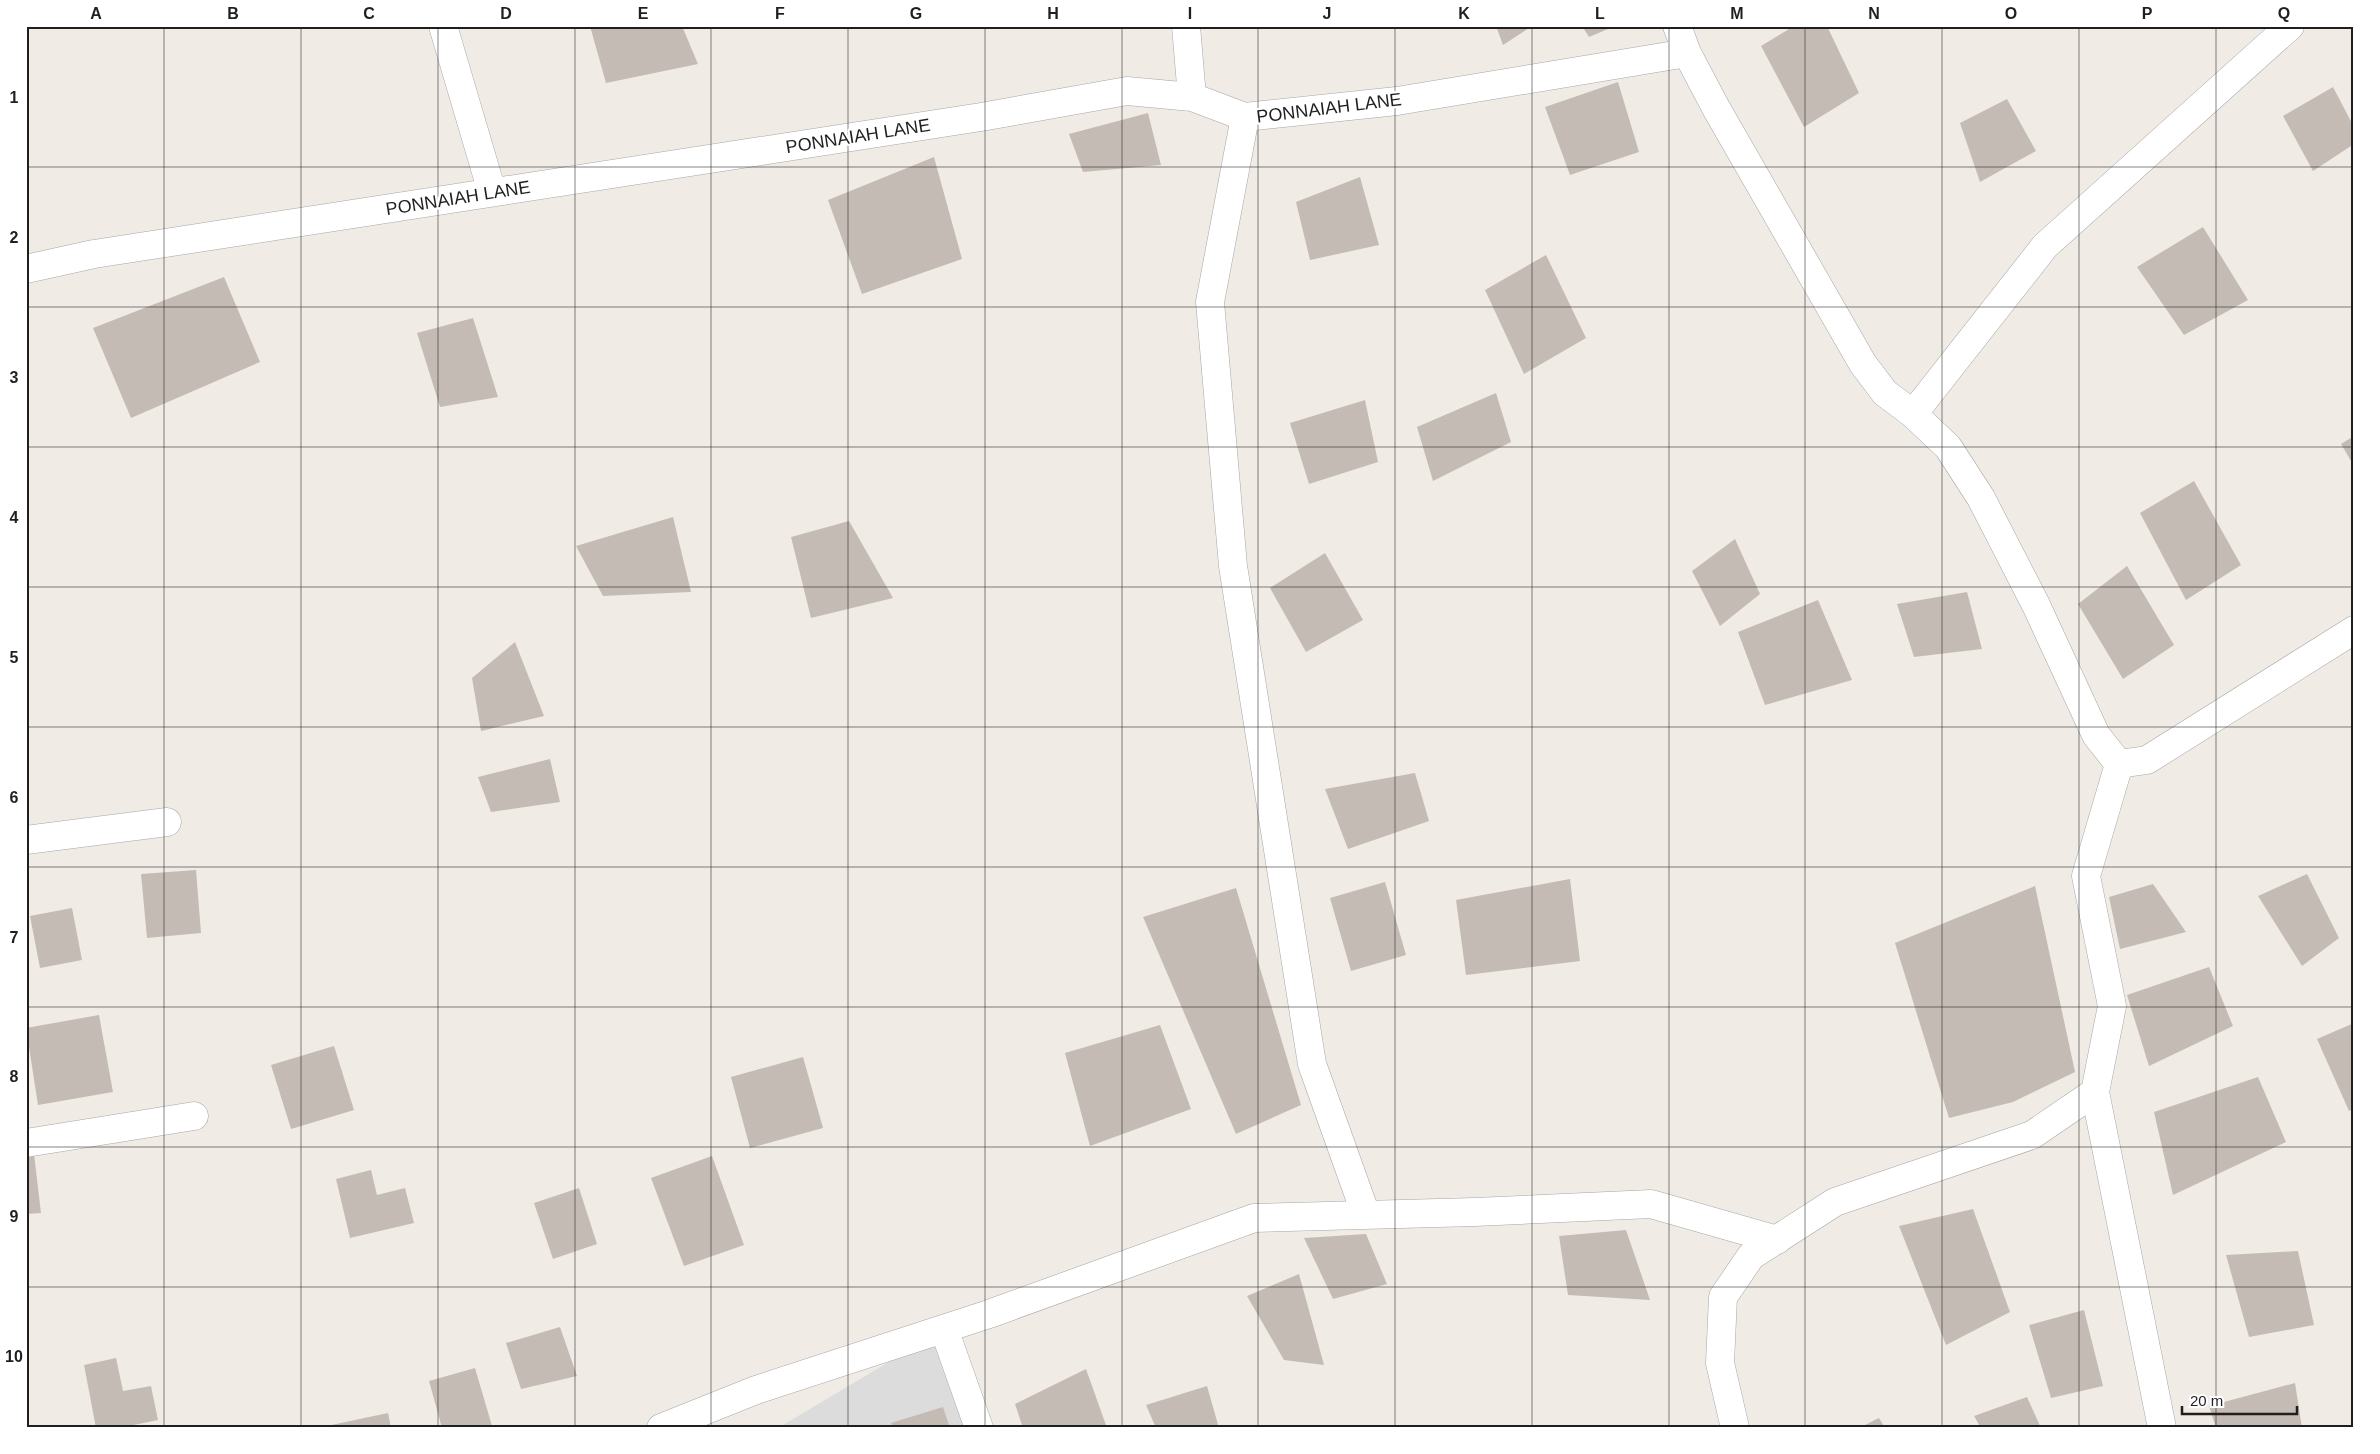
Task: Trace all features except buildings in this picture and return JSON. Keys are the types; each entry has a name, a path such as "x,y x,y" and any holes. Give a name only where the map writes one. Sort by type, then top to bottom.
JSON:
{"street":[{"path":"443,26 492,192"},
{"path":"1186,26 1192,98"},
{"path":"1677,26 1687,53 1716,108 1863,364 1885,393 1913,414 1948,447 1981,498 2036,605 2096,735 2119,764"},
{"path":"1913,414 2045,246 2290,26"},
{"name":"PONNAIAH LANE","path":"26,268 94,254 981,117 1127,91 1192,98 1245,117 1396,100 1687,53"},
{"path":"1245,117 1210,302 1233,566 1312,1064 1366,1215"},
{"path":"2119,764 2147,760 2354,630"},
{"path":"2119,764 2086,876 2112,1006 2095,1092 2162,1428"},
{"path":"26,840 167,822"},
{"path":"1735,1428 1720,1363 1723,1297 1751,1256 1835,1202 2032,1135 2095,1092"},
{"path":"26,1142 194,1116"},
{"path":"661,1428 756,1390 944,1329 1254,1218 1652,1204 1777,1240"},
{"path":"944,1329 979,1428"}],"shaded area":[{"path":"944,1329 979,1428 778,1428"}]}
